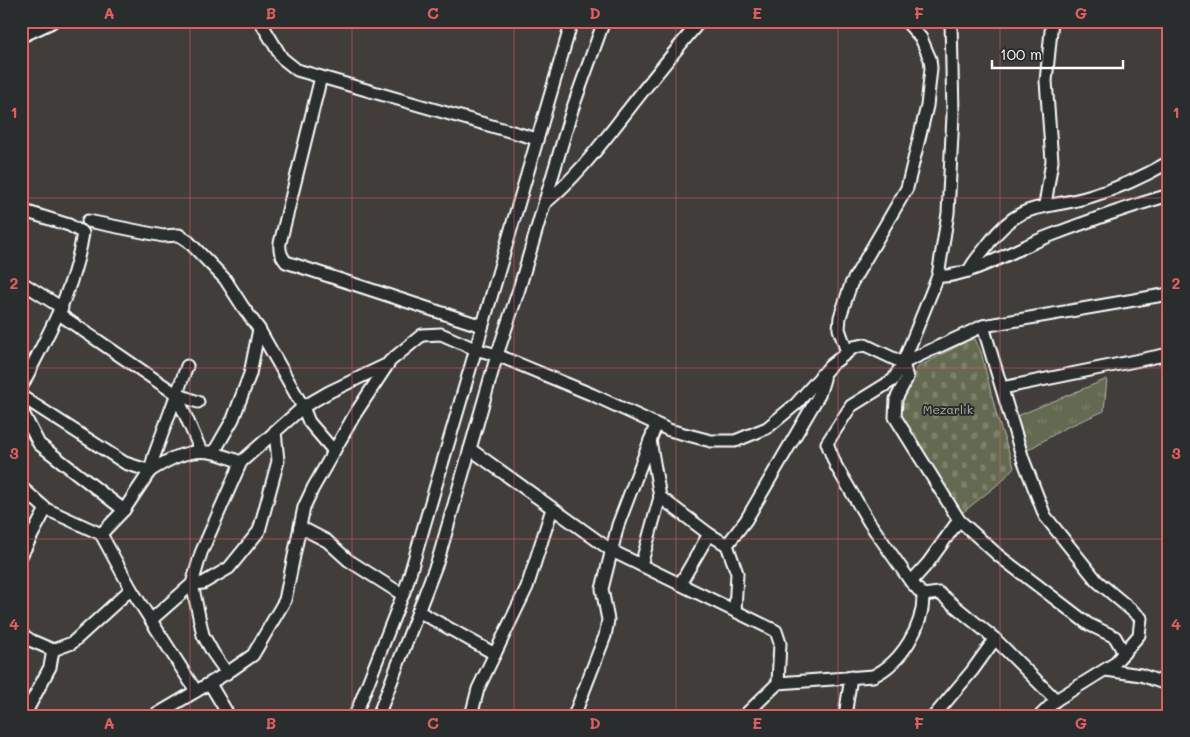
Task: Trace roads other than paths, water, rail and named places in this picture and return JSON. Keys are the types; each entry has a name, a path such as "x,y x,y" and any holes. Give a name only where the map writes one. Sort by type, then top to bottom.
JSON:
{"main road":[{"path":"21,36 51,21"}],"street":[{"path":"260,21 282,58 297,70 537,139"},
{"path":"355,716 403,595 572,21"},
{"path":"378,716 438,560 497,355 572,110 604,21"},
{"path":"544,204 566,186 590,158 700,21"},
{"path":"744,716 778,683 873,676 884,670 898,657 917,628 923,595 911,582 869,522 836,466 827,443 851,406 892,380 903,363 938,276 948,213 953,116 951,21"},
{"path":"1045,205 1052,161 1046,81 1052,21"},
{"path":"847,352 841,336 839,323 851,284 907,188 927,106 931,68 930,59 921,38 910,23"},
{"path":"321,77 280,243 283,258 286,262 482,326"},
{"path":"969,271 973,262 1006,223 1028,210 1045,205 1063,204 1105,192 1169,162"},
{"path":"938,276 948,277 969,271 1047,236 1140,203 1169,195"},
{"path":"21,210 69,225 83,233 79,259 60,311 21,388"},
{"path":"88,221 163,236 179,235 188,241 226,279 259,329 309,422 334,450"},
{"path":"21,282 176,394 198,402"},
{"path":"903,363 983,326 1169,294"},
{"path":"983,326 1023,459 1045,516 1098,581 1140,618 1139,635 1124,653 1106,670 1083,682 1056,700 1040,716"},
{"path":"214,452 233,419 250,374 259,329"},
{"path":"227,673 203,635 192,584 201,552 241,462 302,407 388,363 422,335 441,334 593,395 656,425 712,442 735,440 767,428 796,404 821,375 847,352 854,347 865,345 903,363 907,378 896,399 895,417 959,520 999,556 1088,624 1115,637 1124,653"},
{"path":"1002,388 1169,354"},
{"path":"154,716 210,684 253,655 285,600 304,507 355,414 388,363"},
{"path":"101,534 124,510 150,471 187,366"},
{"path":"727,544 746,520 819,395 824,378 821,375"},
{"path":"176,394 201,451"},
{"path":"21,396 125,463 150,471 168,460 190,452 214,452 241,462"},
{"path":"21,409 39,444 72,462 124,510"},
{"path":"574,716 605,636 608,620 602,589 618,525 656,425"},
{"path":"151,620 192,584 203,583 230,568 258,531 278,461 275,431"},
{"path":"641,565 660,497 650,440"},
{"path":"470,449 552,510 612,551 776,631 780,643 778,683"},
{"path":"21,487 46,509 101,534 131,589 196,692"},
{"path":"660,497 709,534 727,544 737,573 735,611"},
{"path":"21,556 46,509"},
{"path":"471,716 478,689 527,587 552,510"},
{"path":"911,582 928,563 959,520"},
{"path":"300,527 327,541 348,560 403,595"},
{"path":"680,584 709,534"},
{"path":"21,634 32,642 53,650 72,642 131,589"},
{"path":"923,595 939,593 995,639 1056,700"},
{"path":"418,612 495,654"},
{"path":"934,716 972,671 995,639"},
{"path":"24,716 50,667 53,650"},
{"path":"1106,670 1141,675 1169,685"},
{"path":"845,716 851,677"},
{"path":"210,684 229,716"}],"park label":[{"name":"Mezarlık","path":"948,409"}]}
